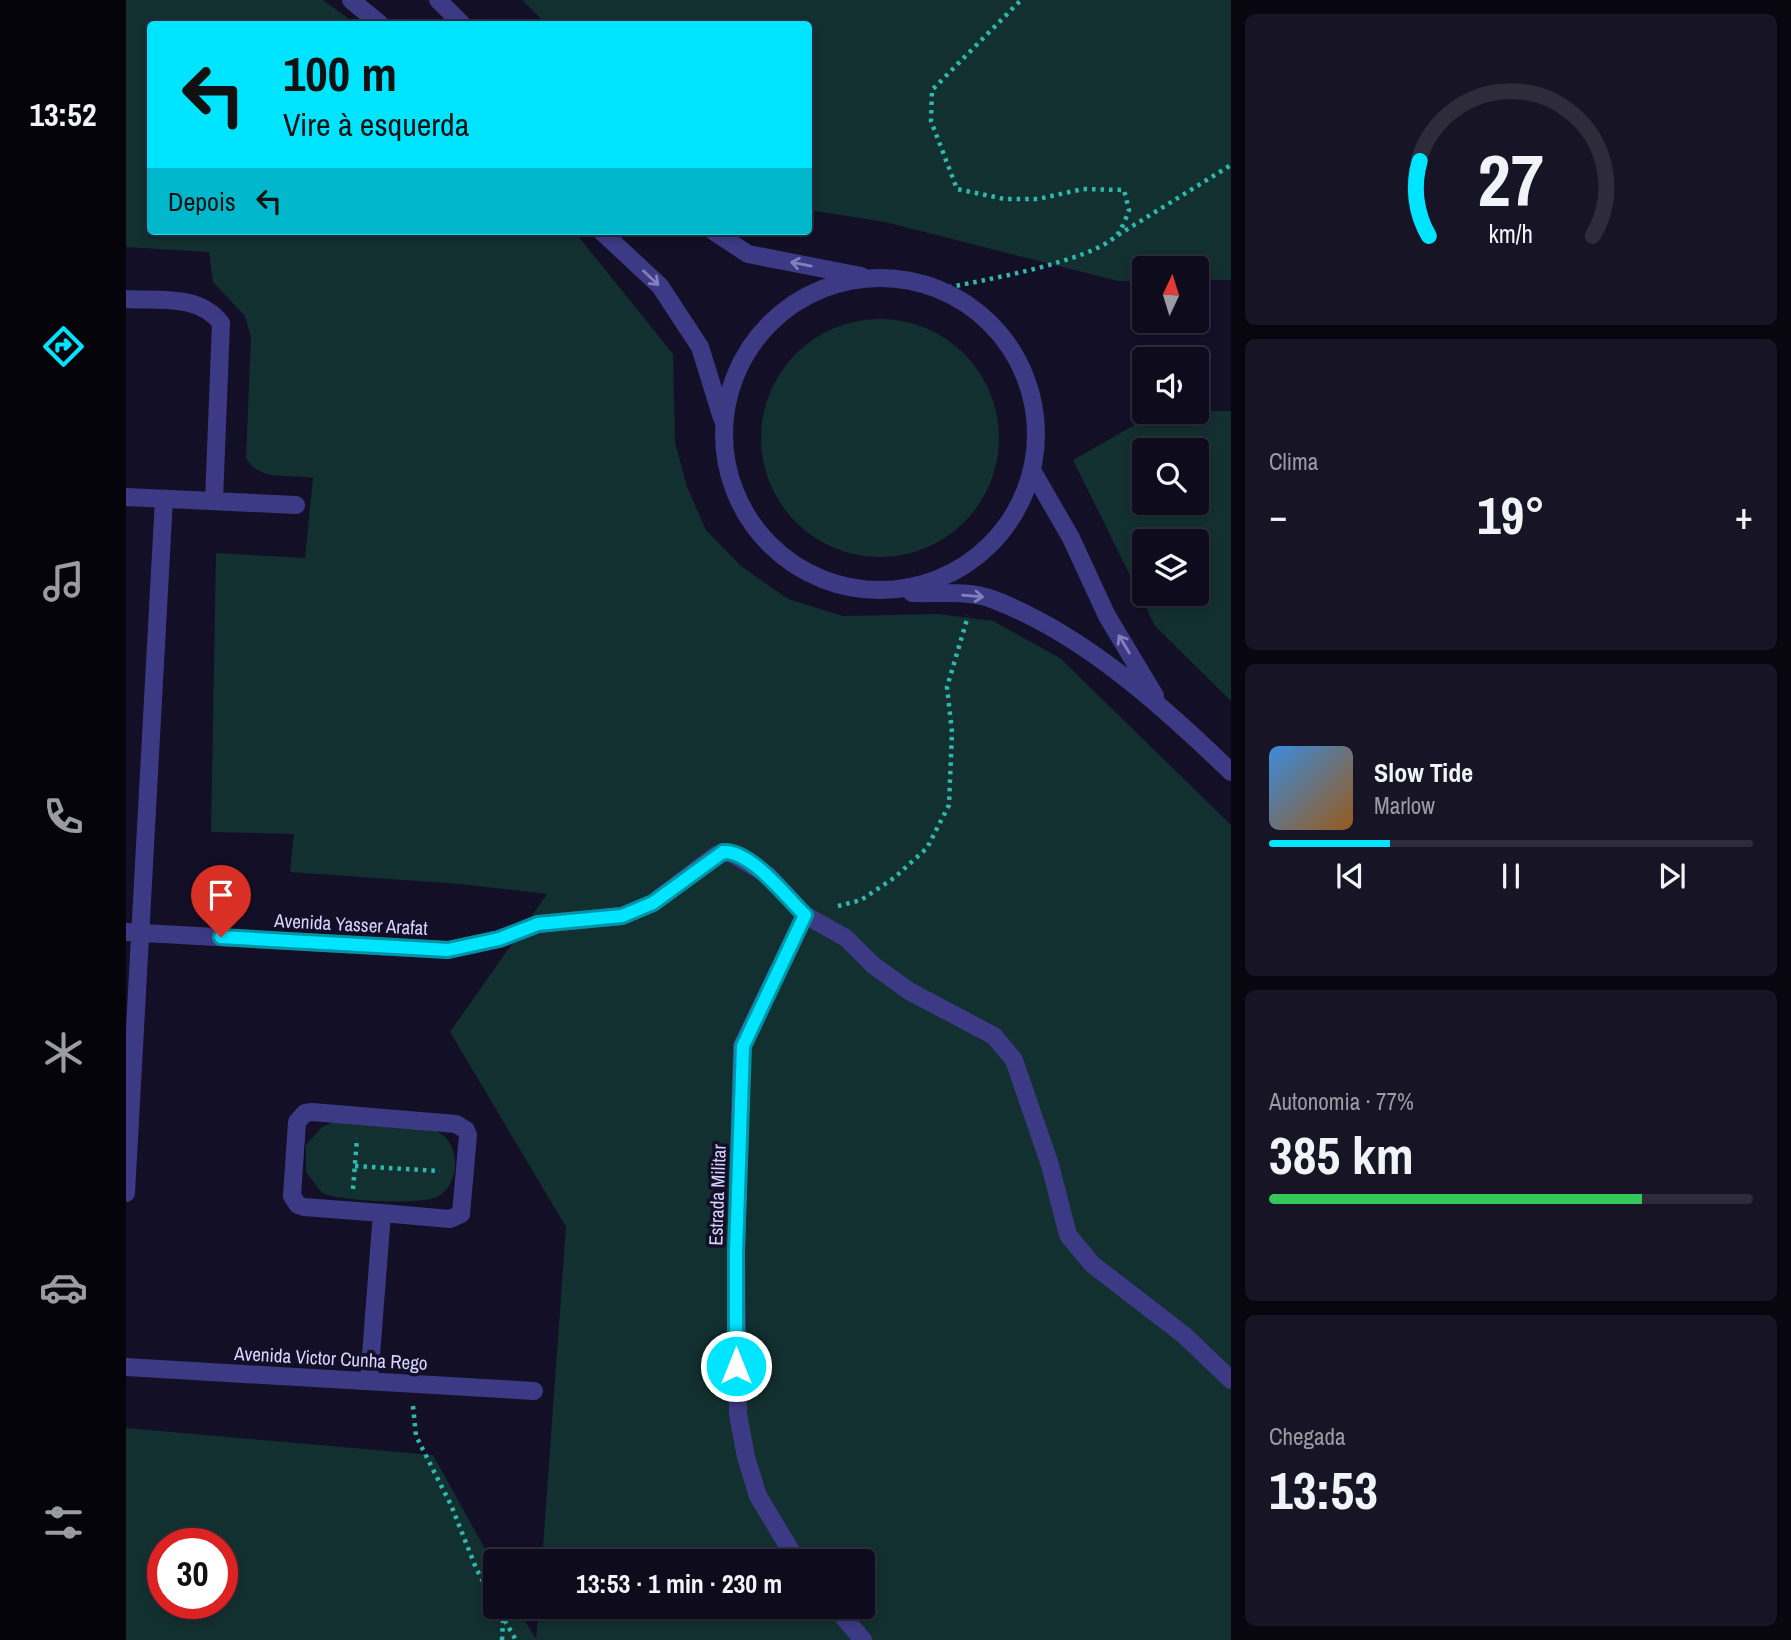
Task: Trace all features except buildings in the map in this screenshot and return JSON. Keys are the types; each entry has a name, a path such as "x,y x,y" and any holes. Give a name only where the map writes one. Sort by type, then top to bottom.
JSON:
{"street":[{"path":"351,0 376,21"},
{"path":"438,0 459,21"},
{"path":"605,235 660,286 700,347 723,420 726,472 747,520 783,558 828,583 880,592 990,598 1060,634 1159,703 1231,772"},
{"path":"719,235 748,254 867,278 904,279 940,289 967,304 996,329 1018,360 1032,395 1037,432 1033,472 1018,511 993,544 960,570 922,586 880,592"},
{"path":"723,420 733,377 754,339 786,308 824,287 867,278"},
{"path":"126,299 189,302 202,306 221,323 214,501"},
{"path":"1033,472 1071,538 1107,616 1159,703"},
{"path":"126,497 296,505"},
{"path":"126,1193 133,932 163,499"},
{"name":"Avenida Yasser Arafat","path":"133,932 448,950 499,939 538,924 622,916 653,903 723,852 736,855 768,875 809,918"},
{"path":"809,918 846,938 873,965 909,991 994,1036 1014,1060 1050,1166 1068,1235 1091,1264 1184,1335 1231,1380"},
{"name":"Estrada Militar","path":"790,1549 758,1496 746,1457 737,1390 736,1251 743,1046 809,918"},
{"path":"312,1112 461,1126 468,1135 466,1173 463,1208 456,1217 304,1207 295,1202 297,1122 305,1113 312,1112"},
{"path":"369,1381 382,1213"},
{"name":"Avenida Victor Cunha Rego","path":"126,1367 534,1391"},
{"path":"845,1619 863,1640"}],"path":[{"path":"1021,0 932,90 931,121 948,167 957,189 1004,199 1038,199 1083,189 1124,190 1129,211 1117,235"},
{"path":"940,289 1015,274 1078,256 1231,165"},
{"path":"809,918 828,908 861,900 894,878 927,848 933,837 948,805 952,732 947,687 973,596"},
{"path":"351,1211 359,1116"},
{"path":"355,1166 466,1173"},
{"path":"410,1384 416,1436 452,1505 483,1581"},
{"path":"502,1640 503,1620"},
{"path":"503,1620 516,1640"}],"green space":[{"path":"126,0 323,0 352,21 147,21 147,235 577,235 673,354 675,442 687,487 706,530 741,566 788,599 843,616 938,614 993,621 1060,658 1231,825 1231,1640 126,1640 126,1428 433,1455 485,1549 483,1619 524,1619 536,1639 538,1619 875,1619 875,1549 543,1549 566,1227 450,1032 547,894 460,884 290,872 294,834 211,832 216,553 305,558 313,478 267,474 252,466 246,458 251,337 245,316 213,282 209,252 126,247"},
{"path":"522,0 1231,0 1231,280 1209,280 1209,256 1132,256 1132,281 1118,281 885,222 812,210 812,21 543,21"},
{"path":"868,319 892,319 915,324 936,333 956,346 972,362 994,403 999,438 997,461 990,484 972,514 956,530 915,552 892,557 868,557 845,552 824,543 804,530 788,514 766,473 761,450 761,426 766,403 775,382 788,362 804,346 845,324"},
{"path":"1209,411 1231,411 1231,701 1155,626 1145,606 1209,606 1209,529 1132,529 1132,579 1073,460 1136,424 1209,424"},
{"path":"335,1121 409,1126 442,1134 453,1150 455,1170 452,1180 439,1196 417,1201 363,1200 322,1193 306,1172 306,1145 322,1127"}],"route":[{"path":"221,937 448,950 499,939 538,924 622,916 653,903 723,852 736,855 768,875 805,915 743,1046 736,1251 736,1366"}]}
